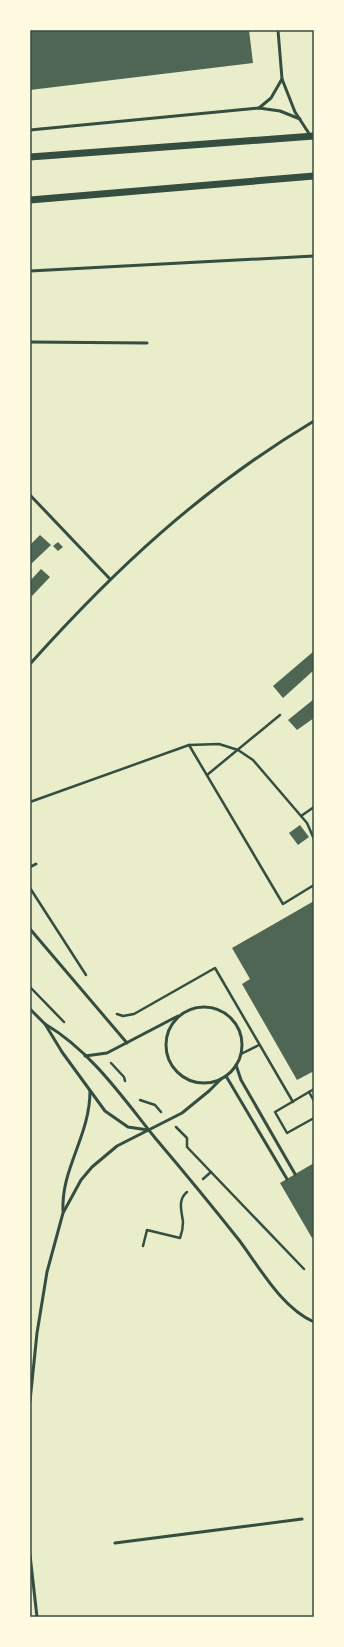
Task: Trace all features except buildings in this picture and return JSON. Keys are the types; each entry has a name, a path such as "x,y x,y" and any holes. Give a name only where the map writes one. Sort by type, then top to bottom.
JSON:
{"street":[{"path":"30,157 312,136"},
{"path":"30,200 314,176"}],"lane":[{"path":"278,30 282,79 300,120 312,136"},
{"path":"259,108 271,98 282,79"},
{"path":"30,130 259,108 280,110 300,120"},
{"path":"30,271 314,256"},
{"path":"30,342 147,343"},
{"path":"30,664 110,579 151,540 240,468 314,421"},
{"path":"30,495 110,579"},
{"path":"30,867 36,864"},
{"path":"30,929 127,1043"},
{"path":"30,1401 32,1363 41,1302 54,1242 63,1213 81,1180 92,1167 117,1146 150,1131 191,1106 226,1076 236,1065 241,1054 242,1042 234,1021 225,1014 214,1009 203,1007 192,1009 127,1043 102,1054 84,1056"},
{"path":"30,1009 44,1024 105,1111 120,1123 137,1130 150,1131"},
{"path":"182,1015 174,1022 168,1032 167,1049 172,1065 188,1080 210,1082 221,1079"},
{"path":"44,1024 71,1042 125,1097 150,1131 284,1300 302,1315 314,1322"},
{"path":"236,1065 241,1080 295,1174"},
{"path":"226,1076 287,1179"},
{"path":"63,1213 62,1202 66,1179 87,1123 90,1091"},
{"path":"115,1543 302,1519"},
{"path":"30,1555 37,1617"}],"path":[{"path":"207,775 280,715"},
{"path":"30,802 189,745 219,744 238,750 253,760 307,823 314,839"},
{"path":"189,745 283,904 314,885"},
{"path":"301,816 314,807"},
{"path":"30,888 88,979"},
{"path":"113,1012 123,1016 134,1014 215,968 293,1102"},
{"path":"241,1054 259,1045"},
{"path":"314,1089 275,1112 287,1133 314,1118"},
{"path":"309,1092 314,1101"},
{"path":"143,1246 147,1230 180,1238 183,1223 180,1205 181,1200 184,1194 211,1172"}]}
